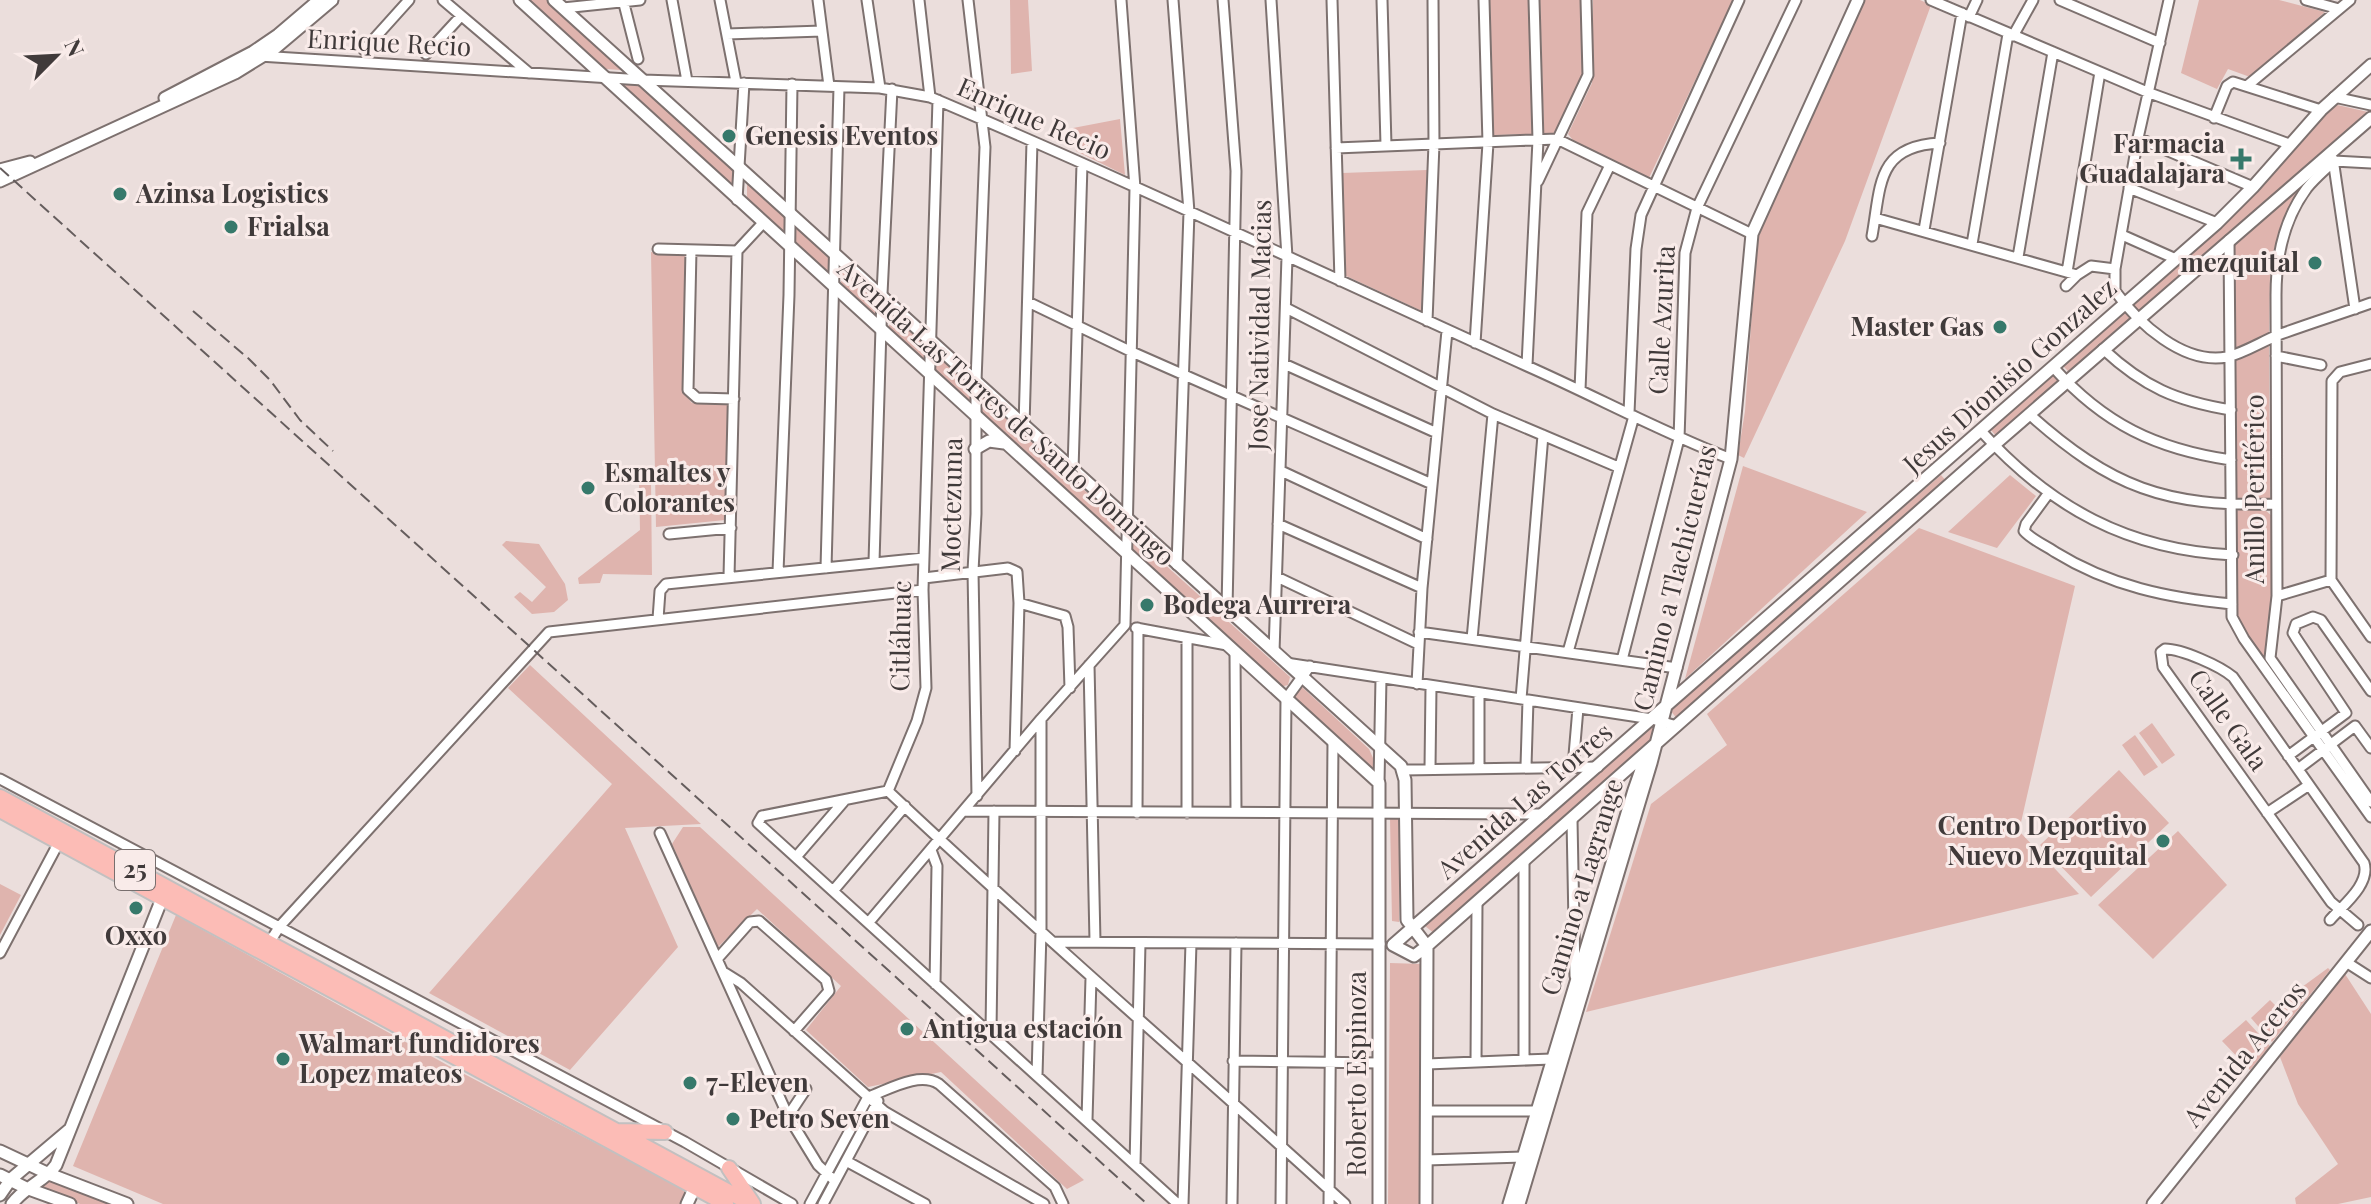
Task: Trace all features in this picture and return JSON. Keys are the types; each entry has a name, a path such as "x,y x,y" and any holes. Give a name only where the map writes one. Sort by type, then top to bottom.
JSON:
{"main road":[{"name":"25","path":"0,797 164,893 697,1182"},
{"name":"25","path":"0,810 59,842 269,943 615,1131 717,1198 752,1204"},
{"path":"615,1131 665,1132"},
{"path":"729,1168 752,1204"}],"street":[{"path":"257,55 319,0"},
{"path":"1,177 209,86 332,0"},
{"path":"364,50 409,0"},
{"path":"443,0 529,73"},
{"name":"Avenida Las Torres de Santo Domingo","path":"520,0 1379,783"},
{"path":"623,0 638,59"},
{"path":"559,4 640,0"},
{"path":"672,0 687,81"},
{"path":"720,0 740,82 737,200"},
{"path":"818,0 834,86 835,286 826,568"},
{"path":"867,0 880,88"},
{"name":"Citláhuac","path":"888,791 917,721 926,688 923,590 931,375 934,99 919,0"},
{"name":"Moctezuma","path":"968,0 985,162 975,415 973,571 977,796"},
{"path":"869,922 1125,625 1135,188 1121,0"},
{"path":"1173,0 1189,212 1177,565"},
{"path":"1223,0 1236,171 1227,609"},
{"name":"Jose Natividad Macias","path":"1271,0 1287,257 1274,652"},
{"path":"1332,0 1340,281"},
{"path":"1382,0 1386,145"},
{"path":"1427,321 1434,144 1433,0"},
{"path":"1475,343 1488,143 1484,0"},
{"path":"1527,365 1538,140 1534,0"},
{"path":"1535,188 1588,75 1586,0"},
{"path":"1568,652 1632,414 1637,230 1652,186 1739,0"},
{"name":"Calle Azurita","path":"1622,660 1679,439 1685,253 1697,208 1796,0"},
{"name":"Camino a Tlachicuerías","path":"1654,751 1657,720 1667,707 1731,459 1752,234 1858,0"},
{"path":"1931,0 2147,92 2289,144"},
{"path":"1924,230 1965,15 1977,0"},
{"path":"1972,244 2011,35 2033,0"},
{"path":"2060,0 2160,43"},
{"path":"2169,0 2138,138 2115,269 2115,291 2140,318 2177,347 2209,357 2231,356 2276,336 2371,303"},
{"path":"2306,0 2339,9"},
{"path":"2248,85 2350,0"},
{"name":"Avenida Las Torres de Santo Domingo","path":"559,4 1403,770"},
{"path":"426,54 461,16"},
{"path":"727,34 822,31"},
{"path":"2018,257 2053,52"},
{"name":"Enrique Recio","path":"257,55 643,80 880,88 934,99 1527,365 1679,439 1731,459"},
{"name":"Jesus Dionisio Gonzalez","path":"1667,707 2217,223 2321,110 2371,65"},
{"path":"2067,272 2100,72"},
{"path":"2214,118 2227,86 2233,82 2321,110"},
{"path":"778,572 789,295 792,84"},
{"path":"874,562 892,89"},
{"path":"2334,97 2371,105"},
{"name":"Jesus Dionisio Gonzalez","path":"1654,751 1677,726 2029,414 2229,240 2332,156 2371,118"},
{"path":"2138,138 2253,187"},
{"path":"1336,148 1557,139 1752,234"},
{"path":"1024,426 1032,142"},
{"path":"1872,236 1888,163 1907,151 1940,143"},
{"path":"2355,309 2332,156 2371,163"},
{"name":"Anillo Periférico","path":"2266,660 2277,596 2276,272 2293,214 2308,187 2332,156"},
{"path":"1073,470 1082,164"},
{"path":"1580,390 1587,213 1610,165"},
{"path":"2129,188 2217,223"},
{"path":"1875,218 2077,275"},
{"path":"729,577 737,251 763,223"},
{"path":"2122,235 2176,259"},
{"path":"2048,494 2024,531 2073,563 2125,586 2157,594 2232,604 2229,240"},
{"path":"658,249 737,251"},
{"path":"691,250 688,390 697,398 734,399"},
{"path":"2066,286 2091,266 2115,269"},
{"path":"1028,302 1132,352 1432,484"},
{"path":"1286,308 1493,414 1618,467"},
{"path":"1417,684 1422,588 1447,331"},
{"path":"2103,349 2141,381 2167,394 2201,405 2231,410"},
{"path":"2276,356 2321,365"},
{"path":"1284,364 1437,433"},
{"path":"2371,364 2336,374 2331,386 2331,580 2371,637"},
{"path":"2053,367 2102,414 2147,439 2194,455 2231,460"},
{"path":"1472,639 1493,414"},
{"path":"2029,414 2071,451 2126,482 2183,500 2232,505 2276,504"},
{"path":"1981,431 2048,494 2086,516 2130,536 2185,551 2233,555"},
{"path":"1526,766 1526,646 1543,435"},
{"path":"975,449 989,441 1006,443"},
{"path":"1281,471 1427,539"},
{"path":"1278,524 1422,588"},
{"path":"669,534 731,528"},
{"path":"658,619 660,591 664,585 924,558"},
{"path":"924,578 973,571 1015,570 1019,581 1015,751"},
{"path":"1277,577 1418,644"},
{"path":"2277,596 2331,580"},
{"path":"269,943 280,926 549,632 923,590"},
{"path":"1019,603 1065,616 1070,689"},
{"name":"Anillo Periférico","path":"2232,604 2234,623 2266,660 2371,817"},
{"path":"2288,756 2346,713 2293,633 2296,624 2313,617 2321,620 2371,691"},
{"path":"1125,625 1231,649 1236,811"},
{"path":"1137,813 1138,628"},
{"path":"1419,632 1677,668"},
{"path":"1187,639 1187,813"},
{"name":"Calle Gala","path":"2330,920 2338,911 2363,880 2366,870 2233,677 2171,649 2161,652 2163,667 2267,813 2338,911 2358,925"},
{"path":"1286,663 1657,720 1677,726"},
{"path":"1089,665 1095,941"},
{"path":"1281,1204 1286,699 1310,666"},
{"path":"1380,944 1381,678"},
{"path":"1430,768 1431,687"},
{"path":"1479,693 1479,767"},
{"path":"1573,767 1578,708"},
{"path":"1037,1076 1041,719"},
{"name":"Avenida Las Torres","path":"1393,945 1598,767 1657,720"},
{"path":"2298,769 2355,726 2371,748"},
{"path":"1329,1204 1333,742"},
{"name":"Anillo Periférico","path":"2326,747 2371,802"},
{"name":"Avenida Las Torres","path":"1427,946 1654,751"},
{"name":"Camino a Lagrange","path":"1519,1204 1536,1111 1634,790 1641,770 1654,751"},
{"name":"Camino a Lagrange","path":"1509,1204 1528,1159 1654,751"},
{"path":"1426,1204 1427,946 1407,920 1403,770 1598,767"},
{"path":"0,779 665,1132 792,1204"},
{"path":"2267,813 2309,785"},
{"path":"1180,1204 760,826 759,819 888,791 1091,978 1233,1101 1345,1204"},
{"path":"796,857 845,800"},
{"path":"833,891 905,806"},
{"path":"965,811 1544,814"},
{"path":"991,1032 994,811"},
{"path":"1572,820 1575,985"},
{"path":"660,833 788,1116 812,1158 831,1178"},
{"path":"0,953 59,842"},
{"path":"931,850 937,866 935,984"},
{"path":"1524,863 1524,1060"},
{"path":"12,1204 26,1188 49,1174 164,893"},
{"path":"1476,1062 1477,903"},
{"path":"718,958 750,922 759,921 826,980 829,991 794,1031"},
{"name":"Avenida Aceros","path":"2153,1204 2371,931"},
{"path":"1053,942 1380,944 1393,945 1414,956 1427,946"},
{"path":"1135,1165 1140,943"},
{"path":"1180,1204 1191,943"},
{"path":"1232,1204 1236,943"},
{"name":"Roberto Espinoza","path":"1379,1204 1380,944"},
{"path":"2346,962 2371,978"},
{"path":"725,973 741,983 877,1105 899,1121 1044,1204"},
{"path":"1087,1120 1091,978"},
{"path":"1427,1064 1552,1059"},
{"path":"1233,1061 1379,1063"},
{"path":"823,1204 831,1178 868,1097 922,1079 939,1084 1055,1187 1063,1204"},
{"path":"788,1116 806,1089"},
{"path":"810,1204 846,1161 882,1092"},
{"path":"1426,1111 1536,1111"},
{"path":"0,1195 5,1177 28,1165 70,1128"},
{"path":"0,1151 127,1204"},
{"path":"1426,1160 1528,1159"},
{"path":"846,1161 925,1204"},
{"path":"5,1177 70,1204"},
{"path":"687,1204 697,1182"}],"shaded area":[{"path":"530,0 548,0 621,70 606,69"},
{"path":"1010,0 1028,0 1032,71 1011,74"},
{"path":"1490,0 1530,0 1535,134 1493,135"},
{"path":"1540,0 1581,0 1585,76 1553,134 1544,133"},
{"path":"1593,0 1733,0 1648,180 1580,149 1568,134 1592,83"},
{"path":"1863,0 1920,0 1931,5 1845,241 1744,458 1738,455 1745,411 1757,240"},
{"path":"2199,0 2279,0 2325,12 2250,77 2228,69 2217,89 2181,73"},
{"path":"616,81 643,84 739,169 738,192"},
{"path":"2333,104 2368,112 2139,312 2131,303 2253,195"},
{"path":"1120,119 1125,175 1076,151 1073,128"},
{"path":"1427,170 1422,311 1344,275 1342,173"},
{"path":"747,178 786,214 786,235 747,200"},
{"path":"2300,184 2274,249 2270,275 2269,335 2232,349 2231,245"},
{"path":"793,220 835,258 834,281 795,244"},
{"path":"651,252 685,256 682,391 692,403 730,405 725,520 656,527"},
{"path":"842,266 879,298 878,319 841,286"},
{"path":"889,307 928,342 927,364 889,329"},
{"path":"2128,308 2135,315 2069,372 2063,366"},
{"path":"2269,346 2270,501 2234,502 2232,362"},
{"path":"936,349 973,383 973,407 935,372"},
{"path":"2054,373 2061,380 1997,437 1990,429"},
{"path":"980,395 1116,519 1114,533 979,415"},
{"path":"1743,466 1867,512 1685,679"},
{"path":"1941,475 1947,482 1678,720 1670,710"},
{"path":"2010,475 2036,496 1997,548 1948,532"},
{"path":"639,479 651,479 652,575 603,574 600,583 579,584 578,578 640,530"},
{"path":"2265,510 2272,516 2271,610 2265,655 2261,658 2234,618 2235,511"},
{"path":"1919,528 2075,586 2019,831 2079,894 1586,1012 1651,804 1727,745 1707,714"},
{"path":"1133,536 1290,677 1288,685 1280,687 1132,554"},
{"path":"506,541 539,544 565,584 568,600 554,612 532,614 514,597 520,592 532,602 546,587 502,545"},
{"path":"530,665 701,824 625,828 678,947 570,1070 429,993 612,784 508,688"},
{"path":"1302,687 1369,749 1373,758 1371,771 1294,700 1297,689"},
{"path":"2152,723 2175,755 2162,764 2139,733"},
{"path":"1652,727 1657,735 1435,934 1425,926"},
{"path":"2135,735 2158,767 2144,776 2122,745"},
{"path":"2119,770 2169,823 2091,897 2040,845"},
{"path":"1390,818 1400,819 1399,922 1392,921"},
{"path":"683,827 700,827 1084,1180 1067,1189 941,1072 868,1087 806,1030 841,986 757,909 718,947 672,844"},
{"path":"2178,831 2227,885 2153,959 2098,905"},
{"path":"0,884 21,895 0,935"},
{"path":"176,915 449,1066 687,1191 681,1204 163,1204 73,1166"},
{"path":"1390,963 1422,964 1419,1204 1388,1204"},
{"path":"2328,968 2330,970 2272,1042 2251,1018 2270,1000 2276,1006"},
{"path":"2345,974 2371,1014 2371,1197 2338,1204 2296,1204 2295,1198 2338,1164 2298,1104 2280,1057"},
{"path":"2246,1020 2270,1046 2250,1070 2222,1041"},
{"path":"50,1179 114,1204 80,1204 38,1187"}],"railway":[{"path":"0,168 1147,1204"},
{"path":"193,311 249,359 270,380 300,420 333,451"}],"place":[{"name":"Genesis Eventos","path":"729,136"},
{"name":"Farmacia Guadalajara","path":"2241,159"},
{"name":"Azinsa Logistics","path":"120,194"},
{"name":"Frialsa","path":"231,227"},
{"name":"mezquital","path":"2315,263"},
{"name":"Master Gas","path":"2000,327"},
{"name":"Esmaltes y Colorantes","path":"588,488"},
{"name":"Bodega Aurrera","path":"1147,605"},
{"name":"Centro Deportivo Nuevo Mezquital","path":"2163,841"},
{"name":"Oxxo","path":"136,908"},
{"name":"Antigua estación","path":"907,1029"},
{"name":"Walmart fundidores Lopez mateos","path":"283,1059"},
{"name":"7-Eleven","path":"690,1083"},
{"name":"Petro Seven","path":"733,1119"}]}
